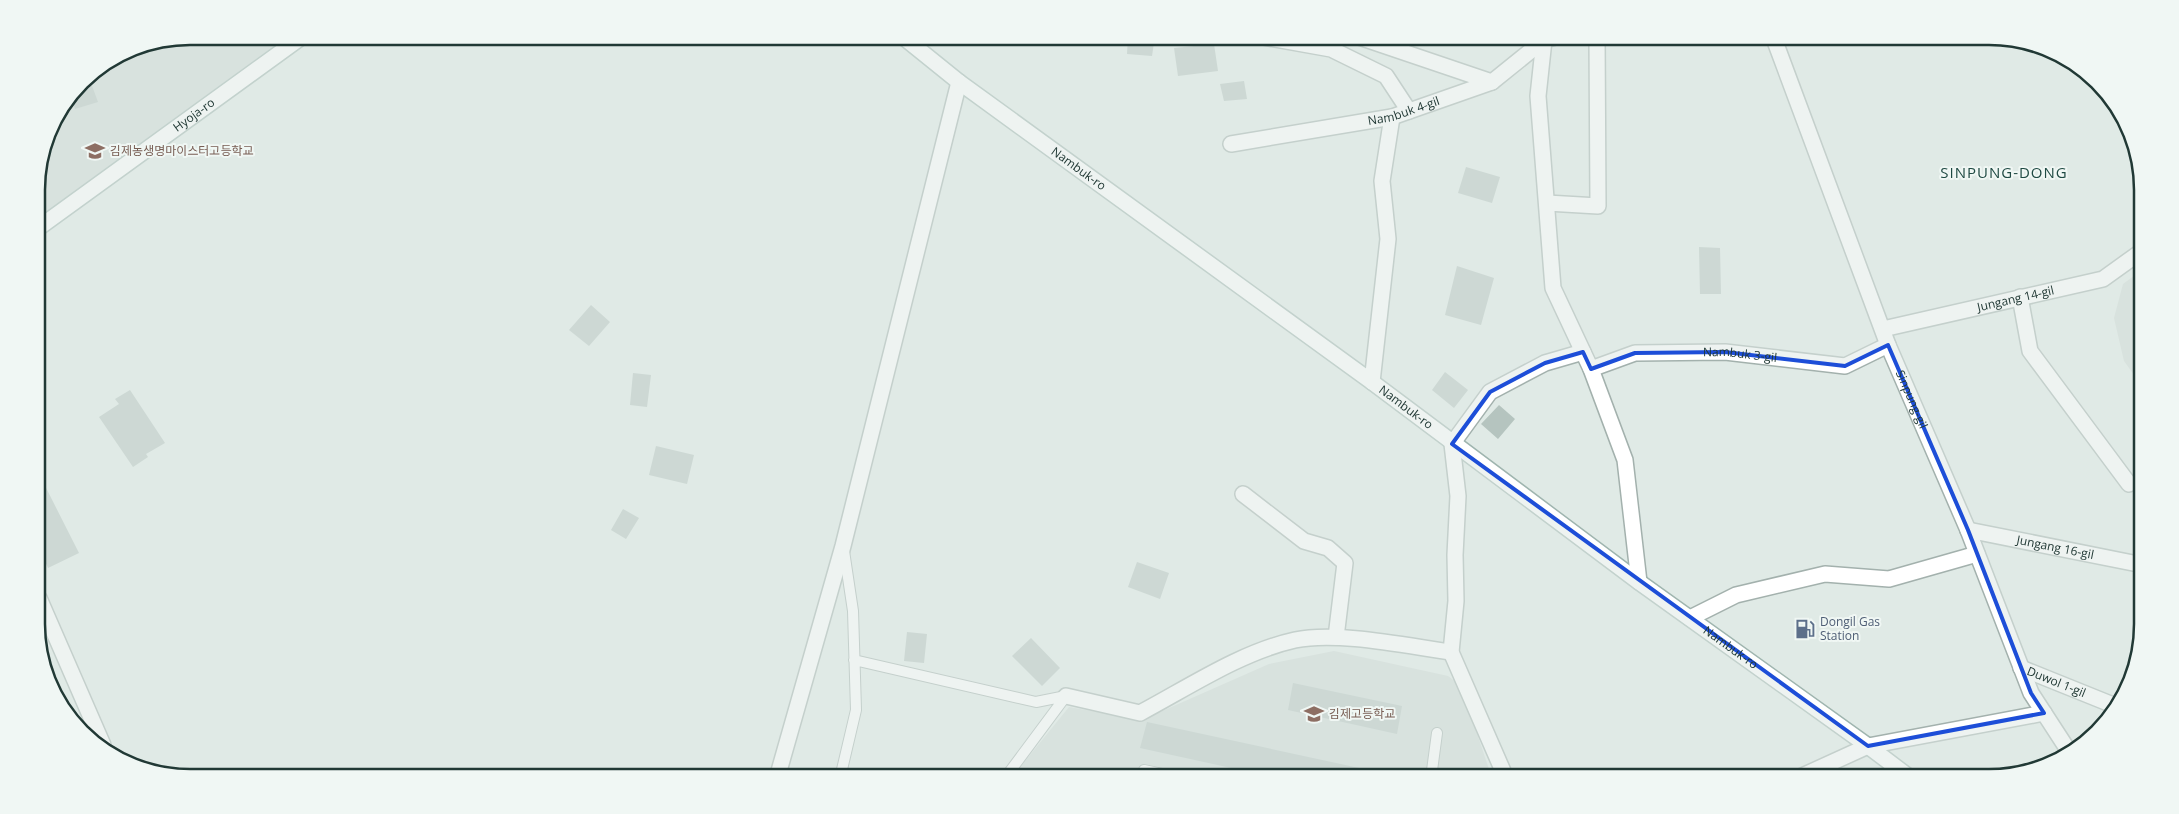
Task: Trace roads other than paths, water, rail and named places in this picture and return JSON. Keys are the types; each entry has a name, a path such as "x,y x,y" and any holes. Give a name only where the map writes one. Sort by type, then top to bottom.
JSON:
{"street":[{"name":"Hyoja-ro","path":"45,222 291,45"},
{"name":"Nambuk-ro","path":"913,45 959,82 1372,382 1638,582 1897,769"},
{"path":"1309,45 1331,49 1386,76 1409,111"},
{"path":"1383,45 1492,82"},
{"name":"Nambuk 4-gil","path":"1232,144 1392,117 1492,82 1536,45"},
{"path":"1543,45 1538,96 1553,288 1591,369 1625,460 1638,582"},
{"path":"1546,202 1598,206 1597,45"},
{"name":"Sinpung-gil","path":"1776,45 1888,345 1968,530 2030,693 2066,747"},
{"path":"780,769 843,546 959,82"},
{"path":"1372,382 1388,239 1382,180 1392,117"},
{"name":"Jungang 14-gil","path":"1883,329 2103,279 2134,257"},
{"path":"2020,297 2030,351 2128,484"},
{"name":"Nambuk 3-gil","path":"1591,369 1635,354 1725,352 1845,366 1888,345"},
{"path":"1502,769 1451,652 1456,601 1455,555 1458,496 1452,444 1490,392 1545,363 1583,352"},
{"path":"1243,494 1304,541 1328,548 1345,563 1336,637"},
{"name":"Jungang 16-gil","path":"1968,530 2134,563"},
{"path":"1690,618 1736,595 1825,574 1889,579 1977,554"},
{"path":"45,612 100,738"},
{"path":"1066,696 1140,713 1258,650 1297,640 1336,637 1451,652"},
{"name":"Duwol 1-gil","path":"2021,668 2110,705"},
{"path":"1819,769 1868,746 2044,713"}],"lane":[{"path":"842,769 856,710 852,612 843,546"},
{"path":"854,660 1036,702 1066,696"},
{"path":"1012,769 1066,696"},
{"path":"1432,769 1437,733"}],"place":[{"name":"김제농생명마이스터고등학교","path":"95,151"},
{"name":"Dongil Gas Station","path":"1805,629"},
{"name":"김제고등학교","path":"1314,714"}],"district":[{"name":"SINPUNG-DONG","path":"2004,173"}]}
